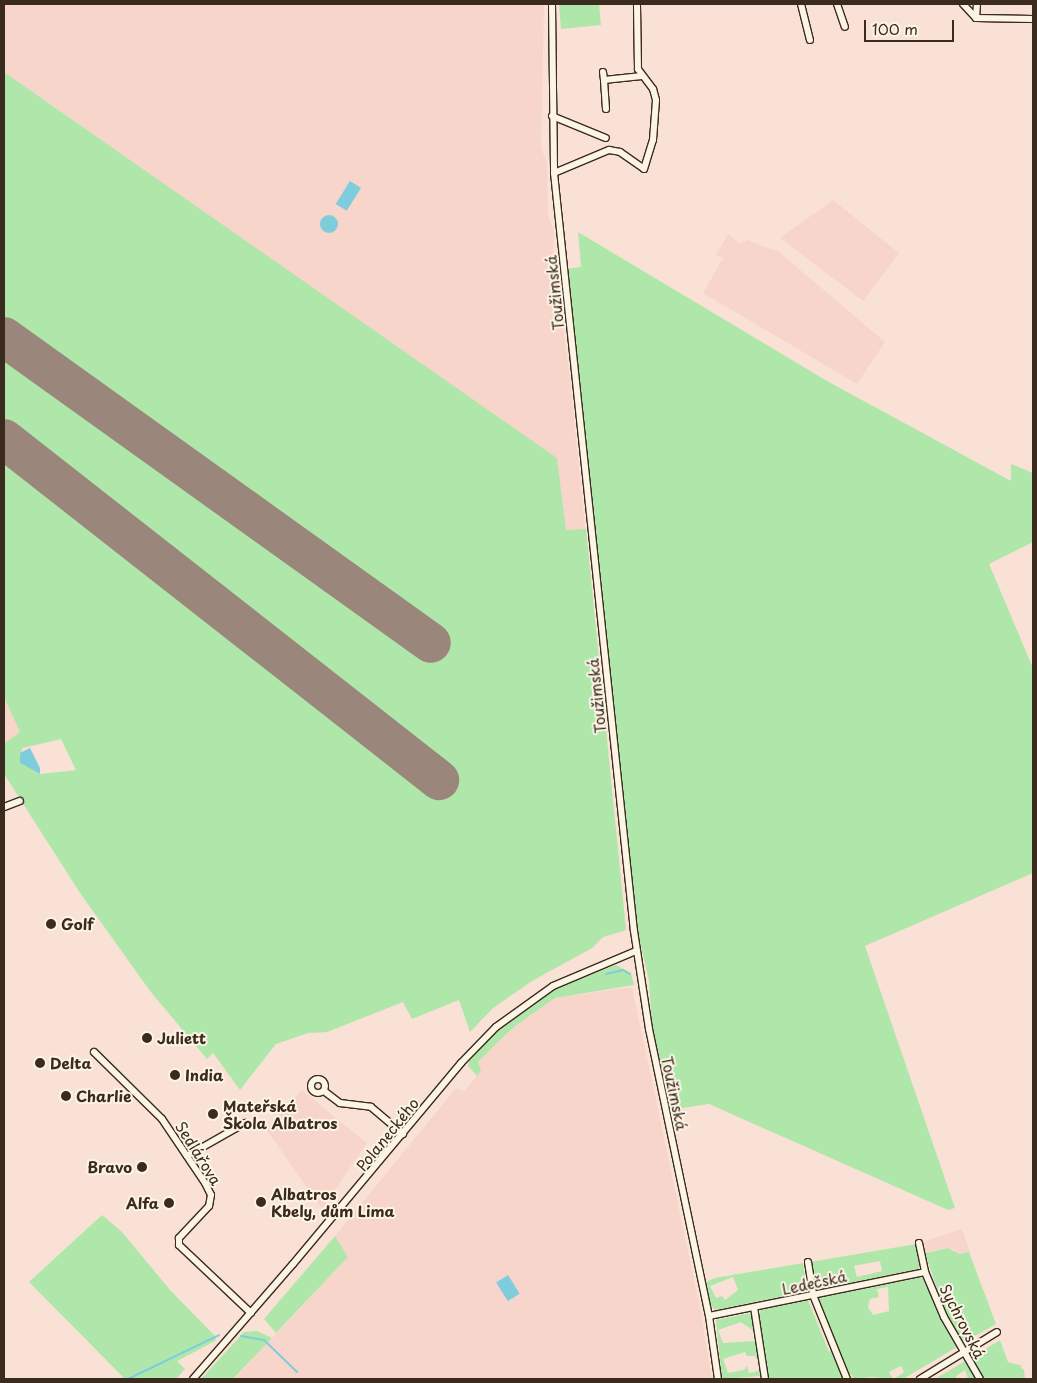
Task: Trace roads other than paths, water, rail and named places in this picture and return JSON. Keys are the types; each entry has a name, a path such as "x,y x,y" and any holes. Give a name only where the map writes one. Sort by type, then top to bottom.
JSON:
{"street":[{"name":"Toužimská","path":"552,4 554,173 636,951 649,1029 709,1316 718,1379"},
{"path":"554,173 609,150 620,152 644,169 653,140 656,100 651,86 638,69 637,4"},
{"path":"801,4 810,40"},
{"path":"837,4 845,26"},
{"path":"963,4 976,18 1033,19"},
{"path":"976,18 977,4"},
{"path":"604,72 606,109"},
{"path":"604,80 642,76"},
{"path":"552,116 606,138"},
{"path":"4,807 20,801"},
{"name":"Polaneckého","path":"193,1379 473,1050 518,1009 560,982 636,951"},
{"name":"Sedlářova","path":"94,1052 162,1119 211,1195 211,1200 179,1238 179,1245 251,1313"},
{"path":"324,1091 340,1103 371,1107 403,1134"},
{"path":"187,1156 245,1123"},
{"name":"Sychrovská","path":"919,1243 925,1272 944,1318 980,1379"},
{"path":"808,1262 813,1295 846,1379"},
{"name":"Ledečská","path":"709,1316 925,1272"},
{"path":"754,1307 765,1379"},
{"path":"920,1379 997,1332"}],"water":[{"path":"350,181 361,188 347,211 336,204"},
{"path":"329,215 335,218 338,224 335,230 329,233 323,230 320,224 323,218"},
{"path":"30,748 40,768 40,774 20,763 20,753"},
{"path":"508,1275 520,1294 508,1301 496,1282"}],"waterway":[{"path":"606,974 623,970 630,974"},
{"path":"128,1379 219,1335"},
{"path":"241,1336 264,1340 297,1372"}],"place":[{"name":"Golf","path":"51,924"},
{"name":"Juliett","path":"147,1038"},
{"name":"Delta","path":"40,1063"},
{"name":"India","path":"175,1075"},
{"name":"Charlie","path":"66,1096"},
{"name":"Mateřská Škola Albatros","path":"213,1114"},
{"name":"Bravo","path":"142,1167"},
{"name":"Albatros Kbely, dům Lima","path":"261,1202"},
{"name":"Alfa","path":"169,1203"}]}
